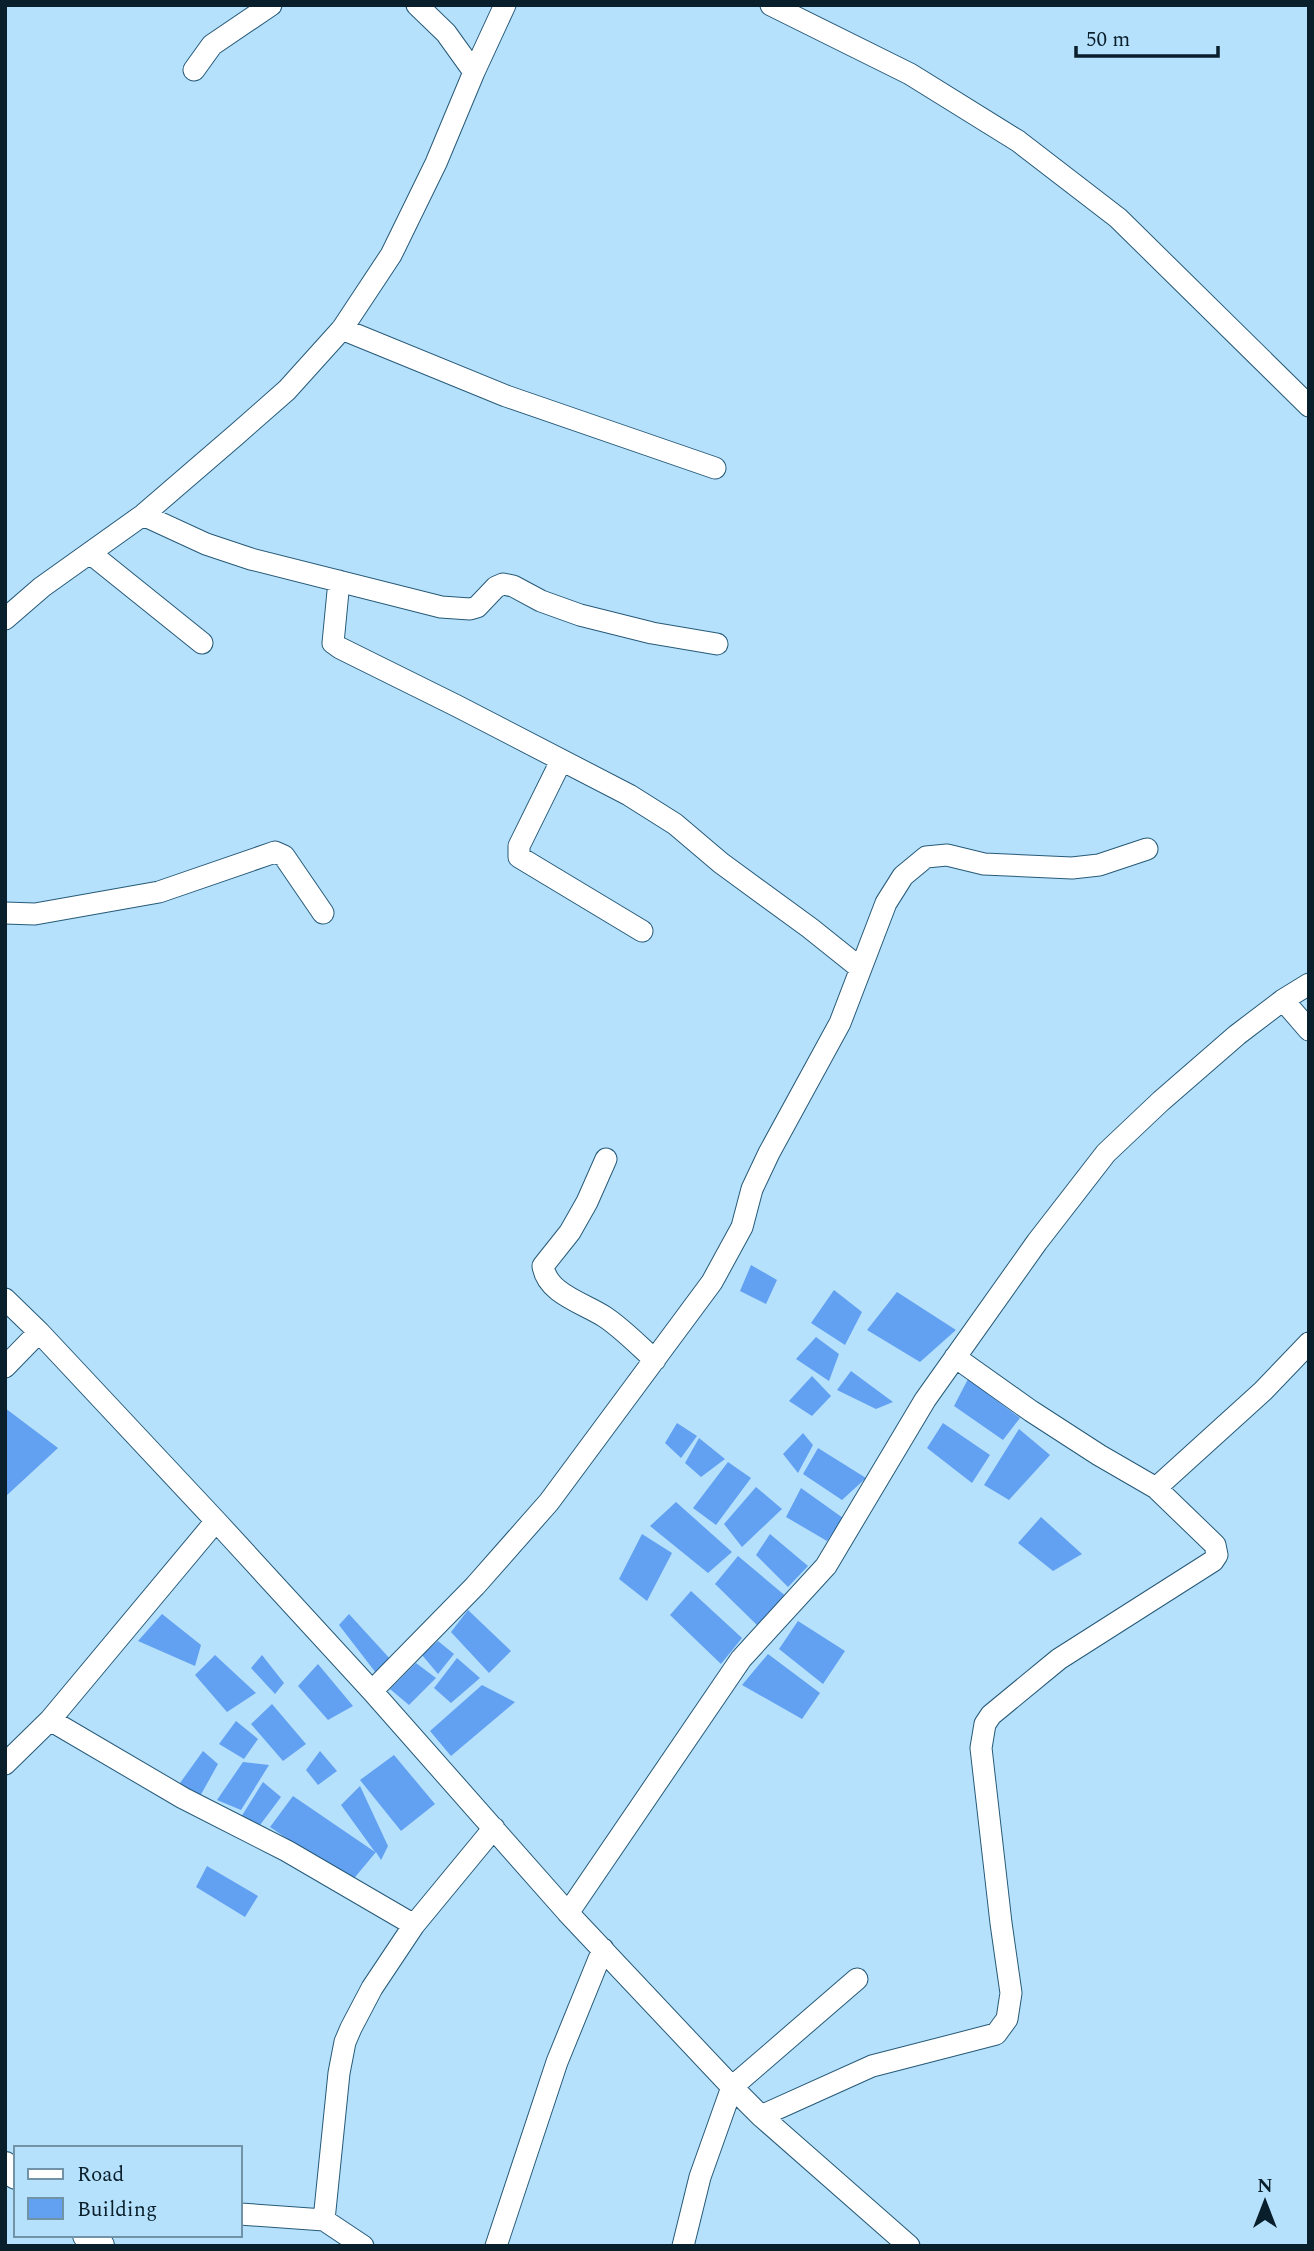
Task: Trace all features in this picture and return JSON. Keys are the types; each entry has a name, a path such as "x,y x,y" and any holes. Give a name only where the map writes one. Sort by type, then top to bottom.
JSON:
{"street":[{"path":"194,70 212,45 271,5"},
{"path":"417,5 446,33 474,72"},
{"path":"5,619 42,587 143,515 287,390 342,330 391,255 436,163 505,5"},
{"path":"771,5 910,74 1018,141 1118,218 1309,406"},
{"path":"342,330 506,396 715,468"},
{"path":"143,515 206,544 251,559 441,607 470,609 483,603 496,587 503,584 580,615 652,633 717,644"},
{"path":"90,553 202,643"},
{"path":"339,581 333,643 340,649 629,795 675,824 860,968"},
{"path":"561,761 519,846 519,857 642,931"},
{"path":"372,1691 475,1586 549,1502 712,1282 743,1227 752,1189 769,1153 840,1023 860,968 892,894 903,876 926,857 947,855 984,864 1072,868 1099,865 1147,849"},
{"path":"5,913 35,914 159,892 275,852 284,856 323,913"},
{"path":"568,1913 741,1659 826,1566 906,1429 1037,1242 1107,1153 1237,1035 1309,984"},
{"path":"1283,1000 1309,1030"},
{"path":"606,1159 570,1232 543,1266 545,1276 559,1291 606,1318 655,1360"},
{"path":"5,1299 216,1521 372,1691 568,1913 732,2087 761,2116 909,2246"},
{"path":"5,1367 39,1332"},
{"path":"1156,1488 1263,1391 1309,1343"},
{"path":"761,2116 872,2066 996,2035 1002,2029 1007,2020 1011,1993 981,1748 985,1724 991,1715 1059,1659 1215,1559 1217,1555 1216,1545 1156,1488 1031,1411 956,1357"},
{"path":"5,1765 50,1720 216,1521"},
{"path":"50,1720 183,1798 287,1851 414,1925"},
{"path":"324,2220 339,2073 345,2042 372,1988 414,1925 494,1828"},
{"path":"496,2246 557,2062 603,1949"},
{"path":"683,2246 700,2177 732,2087 857,1979"},
{"path":"242,2214 324,2220 363,2246"}],"building":[{"path":"751,1265 777,1280 766,1304 740,1291"},
{"path":"834,1290 862,1312 845,1345 811,1323"},
{"path":"897,1292 956,1330 920,1362 867,1330"},
{"path":"816,1337 839,1354 829,1381 796,1359"},
{"path":"851,1371 893,1402 876,1409 837,1390"},
{"path":"812,1376 831,1396 812,1416 789,1401"},
{"path":"968,1379 1020,1418 1003,1440 954,1406"},
{"path":"5,1408 58,1448 5,1497"},
{"path":"677,1423 697,1436 681,1458 665,1443"},
{"path":"943,1423 990,1455 972,1483 927,1448"},
{"path":"1019,1429 1050,1455 1009,1500 984,1485"},
{"path":"803,1433 813,1445 798,1473 783,1454"},
{"path":"699,1438 725,1459 701,1477 685,1463"},
{"path":"818,1448 866,1478 842,1500 803,1474"},
{"path":"728,1462 751,1478 716,1525 693,1508"},
{"path":"756,1487 782,1509 742,1547 724,1524"},
{"path":"801,1488 843,1518 827,1541 786,1517"},
{"path":"676,1502 732,1552 708,1573 650,1526"},
{"path":"1041,1517 1082,1554 1053,1571 1018,1543"},
{"path":"642,1534 672,1553 647,1601 619,1579"},
{"path":"770,1534 808,1566 788,1587 756,1555"},
{"path":"738,1556 788,1598 758,1626 715,1584"},
{"path":"691,1591 742,1638 721,1664 670,1615"},
{"path":"468,1610 511,1651 489,1673 451,1632"},
{"path":"162,1614 201,1645 195,1666 138,1641"},
{"path":"349,1614 392,1661 376,1673 339,1625"},
{"path":"798,1621 845,1651 823,1684 779,1649"},
{"path":"438,1641 454,1654 438,1674 422,1655"},
{"path":"768,1654 820,1693 802,1719 742,1685"},
{"path":"215,1655 256,1693 227,1712 195,1675"},
{"path":"262,1655 284,1683 275,1694 251,1668"},
{"path":"457,1658 480,1678 451,1703 434,1688"},
{"path":"416,1663 436,1678 409,1705 390,1689"},
{"path":"318,1664 353,1706 328,1720 298,1686"},
{"path":"482,1685 515,1702 451,1756 430,1731"},
{"path":"272,1704 306,1744 283,1761 251,1724"},
{"path":"236,1721 258,1739 244,1759 219,1744"},
{"path":"203,1751 218,1764 199,1798 180,1783"},
{"path":"320,1751 337,1771 318,1785 306,1770"},
{"path":"394,1755 435,1804 401,1831 360,1780"},
{"path":"243,1762 269,1765 241,1810 217,1800"},
{"path":"263,1782 281,1797 260,1825 241,1817"},
{"path":"360,1786 388,1846 381,1860 376,1852 351,1882 270,1827 293,1796 375,1852 341,1805"},
{"path":"207,1866 258,1896 245,1917 196,1887"}]}
